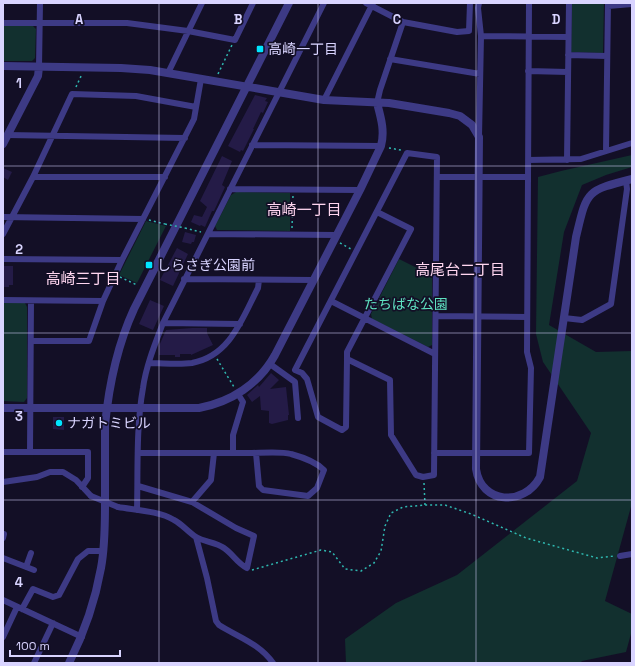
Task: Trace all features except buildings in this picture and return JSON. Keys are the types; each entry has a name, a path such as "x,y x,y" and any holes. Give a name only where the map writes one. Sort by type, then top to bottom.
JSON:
{"street":[{"path":"3,144 38,76 40,3"},
{"path":"168,72 202,3"},
{"path":"3,23 127,23 188,31 235,40 253,3"},
{"path":"69,663 82,637 97,589 104,551 107,409 117,355 127,324 289,3"},
{"path":"137,510 139,409 149,363 163,323 324,3"},
{"path":"324,100 370,4 402,22 457,32 469,30 470,3"},
{"path":"479,3 478,8 481,36 476,469 479,480 488,490 498,497 512,498 525,494 531,490 538,481 542,470 564,318 576,237 584,204 587,198 595,190 603,186 629,180 611,304 582,320 564,318"},
{"path":"434,453 529,454 531,368 527,352 527,317 529,3"},
{"path":"567,160 569,3"},
{"path":"606,151 608,4 632,4"},
{"path":"3,408 199,408 214,404 238,394 258,378 270,364 337,239 360,190 385,147 383,140 383,127 377,103 402,22"},
{"path":"481,36 568,36"},
{"path":"568,55 607,56"},
{"path":"390,59 480,74"},
{"path":"3,66 121,68 168,72 278,93 324,100 388,103 460,116 472,125 479,137"},
{"path":"528,71 568,72"},
{"path":"31,341 89,341 103,301 122,260 194,120 201,79"},
{"path":"3,234 33,177 72,94 136,96 196,107"},
{"path":"7,135 185,138"},
{"path":"528,160 581,159 632,143"},
{"path":"252,145 385,147"},
{"path":"347,359 390,380 391,435 416,474 423,477 434,475 437,158 407,153 295,370 302,373 307,379 318,417 342,430 346,427 347,352 411,229 377,212"},
{"path":"33,177 165,177"},
{"path":"437,177 528,177"},
{"path":"230,189 360,190"},
{"path":"3,217 143,218"},
{"path":"208,234 292,235 337,239"},
{"path":"3,259 122,260"},
{"path":"184,279 314,280"},
{"path":"149,363 192,363 203,360 222,349 240,324 258,288 259,280"},
{"path":"3,300 103,301"},
{"path":"30,452 31,300"},
{"path":"331,301 435,354"},
{"path":"436,316 527,317"},
{"path":"163,323 240,324"},
{"path":"270,364 295,382 298,418"},
{"path":"233,453 233,435 243,402 238,394"},
{"path":"3,452 88,452 88,478 82,487"},
{"path":"138,453 214,453 233,453 256,453 290,453 318,464 324,470 316,488 308,496 263,490 259,486 256,453"},
{"path":"192,502 211,480 214,453"},
{"path":"3,482 37,477 50,472 63,472 70,475 91,496 118,507 162,515 173,519 182,524 196,537 218,544 240,564 247,568 254,536 236,528 192,502 138,486"},
{"path":"196,537 207,578 216,621 219,625 260,649 273,663"},
{"path":"3,637 33,589 53,597 60,595 78,559 88,551 104,551"},
{"path":"26,567 31,553"},
{"path":"620,556 632,554"},
{"path":"3,558 34,570"},
{"path":"3,600 82,637"},
{"path":"34,663 52,623"}],"path":[{"path":"217,76 235,40"},
{"path":"72,94 82,73"},
{"path":"385,147 400,150"},
{"path":"292,235 293,190"},
{"path":"143,218 208,234"},
{"path":"337,239 356,251"},
{"path":"115,275 137,286"},
{"path":"214,354 238,394"},
{"path":"423,477 425,505"},
{"path":"247,568 252,570 321,550 332,552 345,570 360,571 374,563 381,551 385,526 391,513 404,507 425,505 445,505 526,538 597,558 620,556"}],"green space":[{"path":"572,3 604,3 603,53 571,52"},
{"path":"3,26 33,26 36,29 35,58 32,61 3,61"},
{"path":"632,155 632,167 606,175 582,185 564,232 549,325 596,352 632,351 632,503 605,601 632,614 632,630 626,652 582,661 580,663 346,663 345,639 396,603 457,575 577,481 591,433 543,362 536,334 538,177"},
{"path":"236,192 290,193 290,231 217,230 215,226 231,195"},
{"path":"146,221 166,226 137,283 119,275"},
{"name":"たちばな公園","path":"399,259 431,275 432,277 432,345 428,347 372,319 371,314"},
{"path":"3,303 25,303 27,307 27,398 24,402 3,401"}],"place":[{"name":"高崎一丁目","path":"260,49"},
{"name":"しらさぎ公園前","path":"149,265"},
{"name":"ナガトミビル","path":"59,423"}],"district":[{"name":"高崎一丁目","path":"304,210"},
{"name":"高尾台二丁目","path":"460,270"},
{"name":"高崎三丁目","path":"83,279"}]}
